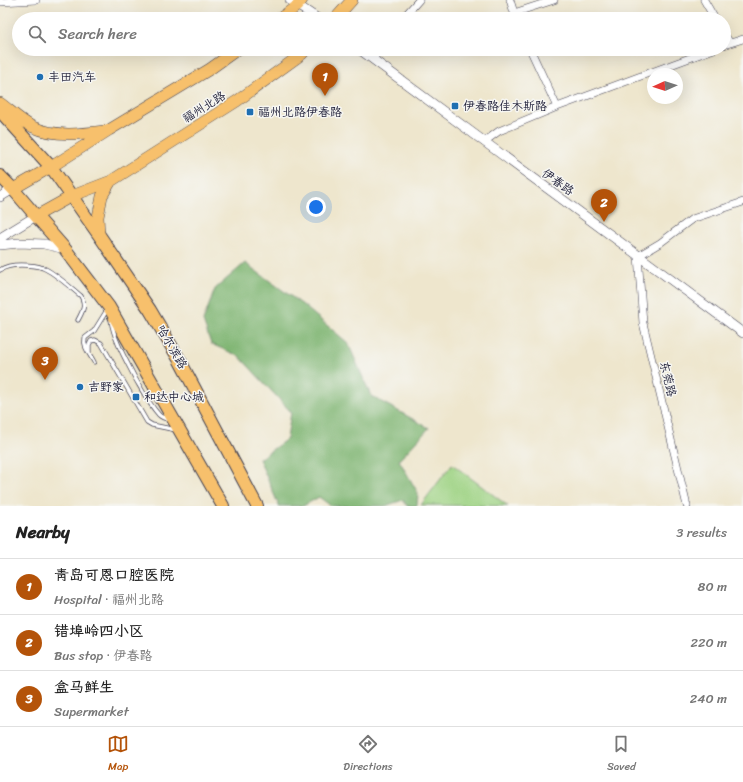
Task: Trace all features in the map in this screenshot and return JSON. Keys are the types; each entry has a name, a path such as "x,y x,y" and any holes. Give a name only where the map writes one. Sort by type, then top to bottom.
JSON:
{"highway":[{"path":"0,112 51,166"},
{"name":"哈尔滨路","path":"51,166 150,310 179,359 257,506"},
{"path":"0,176 13,188 65,249 109,307 223,506"}],"main road":[{"path":"341,12 352,0"},
{"path":"286,12 296,2"},
{"path":"13,188 210,69 228,56"},
{"name":"福州北路","path":"36,216 72,196 111,181 237,101 299,56"},
{"path":"0,103 20,119 34,127 47,131 61,134 81,134 109,130"},
{"path":"99,235 98,217 102,196 111,181"}],"street":[{"path":"0,2 36,0"},
{"path":"408,12 419,0"},
{"path":"510,0 514,12"},
{"path":"525,12 554,0"},
{"path":"704,0 711,12"},
{"path":"296,2 309,12"},
{"path":"731,43 743,39"},
{"name":"伊春路","path":"369,56 743,333"},
{"path":"533,56 557,107"},
{"path":"484,142 499,131 557,107 695,56"},
{"path":"0,197 13,188"},
{"path":"638,256 660,243 692,219 743,202"},
{"path":"0,238 36,216"},
{"path":"0,245 19,242 44,244 65,249"},
{"name":"东莞路","path":"638,256 643,323 687,506"}],"lane":[{"path":"0,270 14,265 32,265 44,268 81,296 84,301 84,308 78,320"},
{"path":"94,362 85,347 85,338 94,331 109,307"},
{"path":"89,353 89,345 91,341 95,340 101,343 147,422 152,425 177,426"}],"green space":[{"path":"245,263 303,305 348,343 371,396 429,428 399,460 418,493 417,506 407,506 403,500 385,506 331,506 319,497 303,506 279,506 259,459 287,439 291,412 239,356 211,344 203,321 215,289"},
{"path":"452,464 508,506 421,505"}],"place":[{"name":"丰田汽车","path":"40,77"},
{"name":"青岛可恩口腔医院","path":"325,96"},
{"name":"伊春路佳木斯路","path":"455,106"},
{"name":"福州北路伊春路","path":"250,112"},
{"name":"错埠岭四小区","path":"604,222"},
{"name":"盒马鲜生","path":"45,380"},
{"name":"吉野家","path":"80,387"},
{"name":"和达中心城","path":"136,397"}]}
